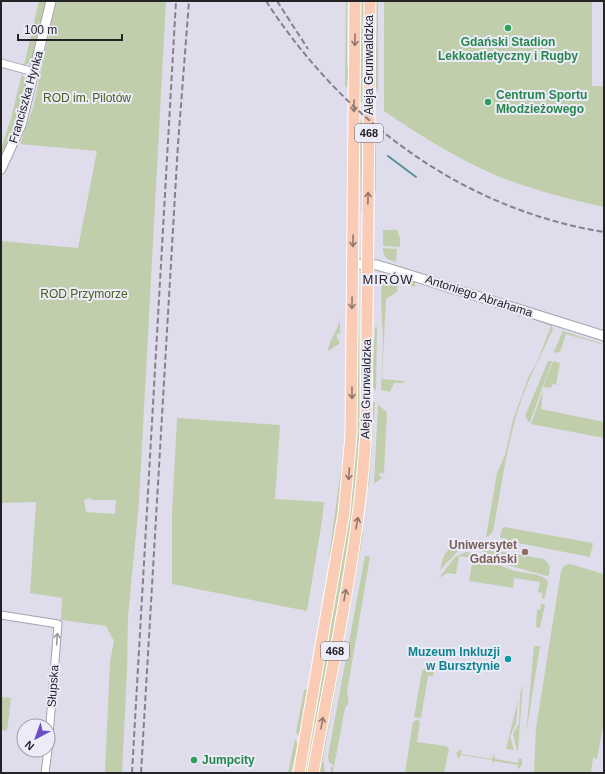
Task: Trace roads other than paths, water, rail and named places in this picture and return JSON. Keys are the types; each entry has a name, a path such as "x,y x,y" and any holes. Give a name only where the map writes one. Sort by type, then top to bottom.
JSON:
{"main road":[{"name":"Aleja Grunwaldzka","path":"299,773 349,478 351,435 355,1"},
{"name":"Aleja Grunwaldzka","path":"313,773 350,564 363,478 366,429 370,1"},
{"path":"353,217 368,217"}],"street":[{"name":"Franciszka Hynka","path":"1,169 21,125 51,1"},
{"path":"1,63 34,72"},
{"name":"Antoniego Abrahama","path":"353,264 379,266 410,274 604,336"},
{"name":"Słupska","path":"1,615 58,624 50,718"},
{"name":"Słupska","path":"45,773 47,758"}],"waterway":[{"path":"388,156 416,177"}],"railway":[{"path":"132,773 176,1"},
{"path":"141,773 178,144 189,1"},
{"path":"266,1 297,44 332,84 370,121 411,153 455,180 502,203 552,220 604,232"},
{"path":"277,1 308,49"}],"place":[{"name":"Gdański Stadion Lekkoatletyczny i Rugby","path":"508,28"},
{"name":"Centrum Sportu Młodzieżowego","path":"488,102"},
{"name":"Uniwersytet Gdański","path":"525,552"},
{"name":"Muzeum Inkluzji w Bursztynie","path":"508,659"},
{"name":"Jumpcity","path":"194,760"}],"district":[{"name":"MIRÓW","path":"388,279"}],"park label":[{"name":"ROD im. Pilotów","path":"87,98"},
{"name":"ROD Przymorze","path":"84,294"}]}
